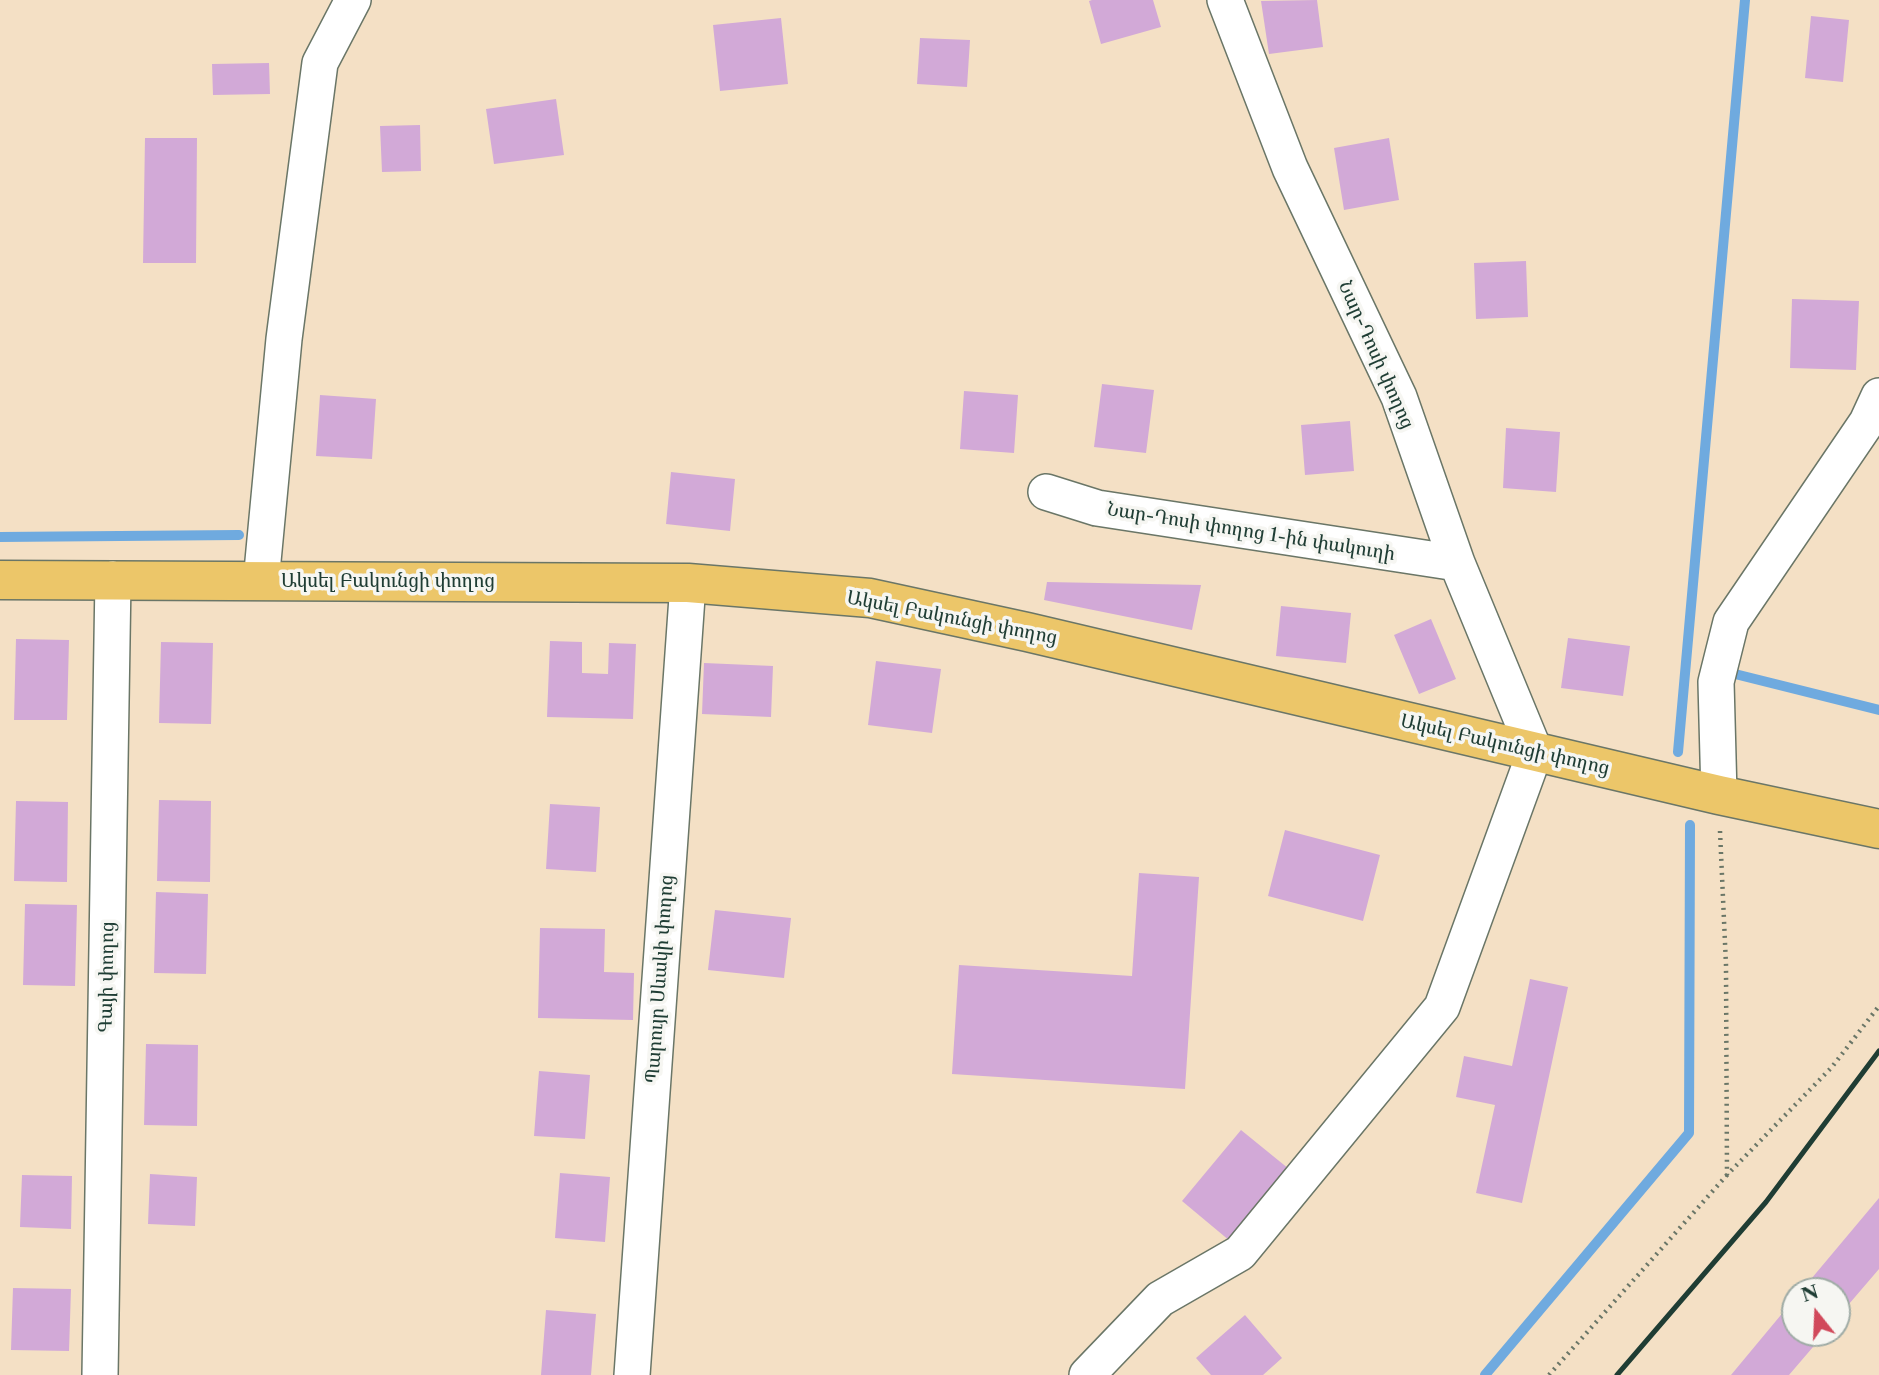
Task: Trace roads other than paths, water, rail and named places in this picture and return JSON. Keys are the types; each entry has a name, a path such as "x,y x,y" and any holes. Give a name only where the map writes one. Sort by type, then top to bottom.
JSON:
{"main road":[{"name":"Ակսել Բակունցի փողոց","path":"0,580 688,583 870,598 1027,632 1719,795 1879,829"}],"street":[{"path":"261,582 284,339 320,63 353,0"},
{"name":"Նար-Դոսի փողոց","path":"1225,0 1290,168 1399,397 1457,563 1535,752"},
{"path":"1719,795 1716,682 1731,622 1867,422 1879,396"},
{"name":"Նար-Դոսի փողոց 1-ին փակուղի","path":"1046,492 1097,508 1457,563"},
{"name":"Գայի փողոց","path":"100,1375 113,579"},
{"name":"Պարույր Սևակի փողոց","path":"632,1375 688,583"},
{"path":"1087,1375 1160,1299 1240,1253 1442,1007 1535,752"}],"waterway":[{"path":"1678,752 1745,0"},
{"path":"0,537 239,535"},
{"path":"1735,674 1879,710"},
{"path":"1485,1375 1689,1133 1690,825"}],"railway":[{"path":"1617,1375 1766,1202 1879,1051"}]}
